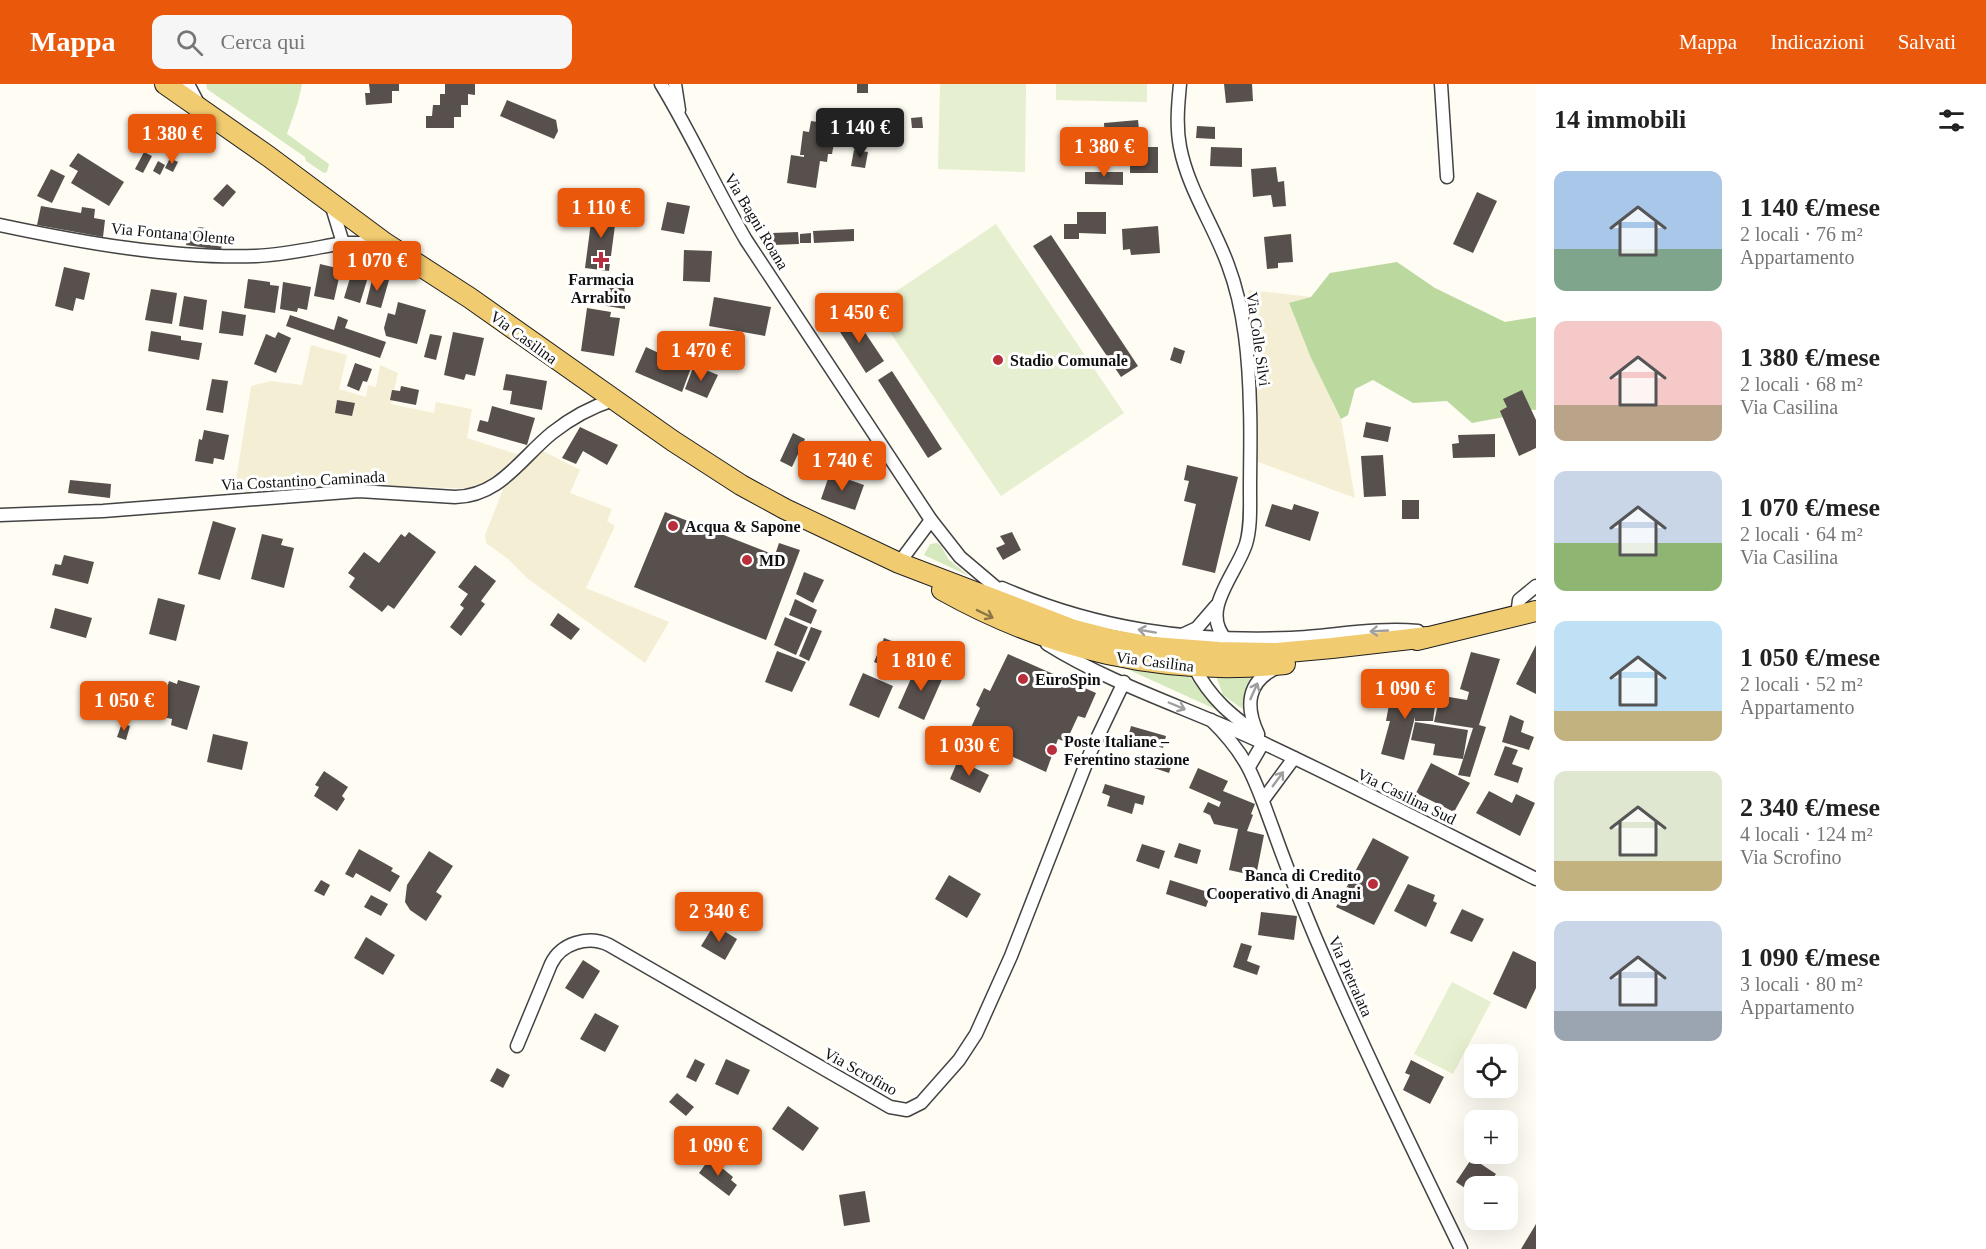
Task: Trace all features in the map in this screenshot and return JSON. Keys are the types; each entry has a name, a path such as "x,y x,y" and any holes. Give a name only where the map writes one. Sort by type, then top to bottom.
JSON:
{"main road":[{"name":"Via Casilina","path":"165,84 386,243 470,298 613,400 741,485 813,523 898,563 968,605 1031,633 1107,655 1150,663 1194,667 1248,667 1291,664 1364,652 1526,613"},
{"name":"Via Casilina","path":"898,563 1074,630 1109,639 1170,649 1267,653 1312,651 1433,636"}],"street":[{"path":"188,84 201,108"},
{"name":"Via Bagni Roana","path":"661,84 746,240 931,520 960,557 1024,612"},
{"path":"675,84 679,114"},
{"name":"Via Colle Silvi","path":"1178,636 1197,628 1218,603 1245,548 1249,528 1250,421 1249,372 1243,323 1233,280 1188,173 1182,153 1177,114 1180,84"},
{"path":"1441,84 1447,177"},
{"path":"331,202 343,243"},
{"name":"Via Fontana Olente","path":"0,225 119,246 223,256 278,254 343,243 386,243"},
{"name":"Via Costantino Caminada","path":"0,515 103,511 358,491 455,498 475,495 497,484 544,440 570,420 613,400"},
{"path":"898,563 931,520"},
{"path":"991,583 1077,616 1178,636 1226,639 1295,638 1400,630 1433,636"},
{"path":"1526,613 1517,605 1522,596 1536,586"},
{"path":"1218,603 1215,614 1216,624 1226,639"},
{"name":"Via Casilina Sud","path":"1031,633 1071,657 1124,682 1261,739 1294,758 1536,879"},
{"path":"1109,639 1194,667 1204,686 1216,701 1261,739"},
{"path":"1249,767 1261,739 1250,710 1253,690 1267,673 1291,664"},
{"name":"Via Scrofino","path":"517,1046 556,954 576,943 598,941 609,945 890,1107 903,1110 918,1106 959,1060 984,1018 1011,956 1094,743 1124,682"},
{"name":"Via Pietralata","path":"1211,720 1228,737 1249,767 1316,939 1387,1096 1461,1249"},
{"path":"1263,800 1294,758"}],"shaded area":[{"path":"1249,290 1311,297 1289,304 1311,358 1341,419 1355,498 1256,461 1257,390 1246,307"},
{"path":"311,345 347,355 339,389 366,397 368,385 376,387 380,365 398,373 391,404 434,413 436,402 472,409 467,438 519,455 483,485 473,489 351,484 234,493 251,386 271,381 302,385"},
{"path":"541,450 580,470 570,493 612,509 607,521 615,526 586,588 669,622 645,663 528,579 508,559 486,543 485,535 504,487"}],"green space":[{"path":"206,84 302,84 287,134 329,164 327,172 324,173 306,161 305,157 207,89"},
{"path":"940,84 1026,84 1025,172 938,169"},
{"path":"1056,84 1147,84 1147,102 1056,100"},
{"name":"Stadio Comunale","path":"996,224 1124,413 1001,496 873,307"},
{"path":"1397,262 1435,288 1505,322 1536,317 1536,410 1514,408 1504,417 1472,423 1447,401 1413,403 1373,380 1355,389 1348,415 1341,419 1311,358 1289,303 1311,297 1330,273"},
{"path":"937,543 949,560 969,576 924,555 930,544"},
{"path":"1116,664 1189,676 1215,709"},
{"path":"1255,675 1244,710 1223,695 1216,676"},
{"path":"1452,982 1491,1002 1469,1044 1464,1044 1464,1053 1453,1074 1414,1054"}],"building":[{"path":"369,84 399,84 399,91 392,91 392,103 366,105 365,93 370,93"},
{"path":"445,84 475,84 475,95 468,94 468,105 461,105 461,117 454,117 454,128 426,128 426,116 432,116 433,105 440,105 440,94 445,94"},
{"path":"857,84 868,84 868,93 857,93"},
{"path":"1224,84 1252,84 1253,101 1226,103"},
{"path":"507,100 556,120 558,131 554,139 500,116"},
{"path":"922,117 923,128 912,128 911,118"},
{"path":"1138,120 1140,139 1105,142 1104,123"},
{"path":"811,121 837,125 832,154 828,154 827,162 820,161 816,188 787,183 791,155 804,157 800,155 803,131 809,132"},
{"path":"1197,126 1215,127 1215,139 1196,138"},
{"path":"1130,147 1158,147 1158,173 1130,173"},
{"path":"1211,147 1242,148 1242,167 1210,166"},
{"path":"854,150 868,152 865,168 851,166"},
{"path":"144,152 152,156 143,173 135,169"},
{"path":"78,153 124,182 109,206 71,183 78,171 69,166"},
{"path":"170,158 178,162 173,172 165,168"},
{"path":"158,161 165,165 160,175 153,171"},
{"path":"1276,167 1278,182 1284,181 1286,206 1273,207 1271,195 1253,197 1251,169"},
{"path":"51,169 65,176 52,203 37,196"},
{"path":"1085,172 1123,172 1123,185 1085,184"},
{"path":"227,184 236,192 223,207 213,199"},
{"path":"1477,192 1497,201 1473,253 1453,244"},
{"path":"667,202 690,206 684,234 661,230"},
{"path":"41,206 81,213 82,207 95,209 94,218 105,220 103,237 37,225"},
{"path":"593,207 617,210 609,271 585,268"},
{"path":"1077,212 1106,212 1106,234 1079,233 1079,239 1064,239 1064,224 1077,224"},
{"path":"1158,226 1160,253 1131,255 1130,249 1123,250 1122,229"},
{"path":"198,227 206,228 205,233 217,235 216,238 223,239 221,250 186,245 188,231 197,232"},
{"path":"854,229 854,241 814,243 813,231"},
{"path":"798,232 799,244 773,245 772,233"},
{"path":"811,233 811,243 800,243 800,234"},
{"path":"1291,234 1293,262 1278,263 1278,268 1267,269 1264,237"},
{"path":"1051,235 1138,366 1121,377 1033,246"},
{"path":"684,250 712,251 710,282 683,281"},
{"path":"320,264 341,269 334,300 314,296"},
{"path":"64,267 90,273 84,300 76,298 73,311 55,306"},
{"path":"353,268 369,274 360,303 344,298"},
{"path":"373,276 389,280 381,308 366,304"},
{"path":"248,279 270,282 270,285 279,286 275,313 244,308"},
{"path":"605,280 624,283 625,309 601,305"},
{"path":"283,282 311,287 307,310 298,308 297,312 280,309"},
{"path":"151,289 177,293 172,324 145,320"},
{"path":"184,296 207,300 203,330 179,326"},
{"path":"714,297 771,307 765,336 709,326"},
{"path":"398,302 426,310 417,344 386,336 384,328 388,313 395,315"},
{"path":"587,308 611,312 610,317 620,318 614,356 581,351"},
{"path":"222,311 246,315 243,336 219,333"},
{"path":"838,311 851,331 860,325 884,361 866,373 830,316"},
{"path":"290,315 334,330 338,316 348,320 345,328 386,342 380,358 286,326"},
{"path":"151,331 181,336 181,340 202,343 199,360 148,351"},
{"path":"278,332 291,338 276,373 254,364 266,334 275,338"},
{"path":"453,332 484,338 475,376 466,374 464,380 444,375"},
{"path":"430,334 442,336 436,360 424,357"},
{"path":"646,347 691,368 682,392 635,372"},
{"path":"1174,347 1185,351 1181,364 1170,360"},
{"path":"355,363 372,369 367,382 363,381 359,391 347,386"},
{"path":"694,365 718,375 707,398 685,389"},
{"path":"892,371 942,449 928,458 878,380"},
{"path":"506,374 547,381 542,410 510,404 512,391 503,390"},
{"path":"212,379 228,381 223,413 206,410"},
{"path":"401,386 419,390 416,405 390,400 392,390 400,391"},
{"path":"1522,390 1536,420 1536,448 1519,456 1500,411 1507,407 1503,399"},
{"path":"337,400 355,403 352,416 335,413"},
{"path":"492,406 535,418 527,445 477,431 480,420 488,422"},
{"path":"1366,422 1391,427 1388,442 1363,437"},
{"path":"580,427 618,445 607,465 583,451 576,464 562,458"},
{"path":"204,430 229,435 224,460 214,458 213,464 195,461 199,439 202,440"},
{"path":"793,433 805,439 792,467 780,461"},
{"path":"1495,434 1495,457 1453,458 1452,444 1459,443 1458,435"},
{"path":"1383,455 1386,496 1364,497 1361,456"},
{"path":"1187,465 1238,477 1215,573 1182,565 1196,504 1184,501 1189,481 1184,480"},
{"path":"830,473 864,485 855,510 821,499"},
{"path":"70,480 111,484 110,498 68,493"},
{"path":"1402,500 1419,500 1419,519 1402,519"},
{"path":"1272,504 1292,510 1294,504 1319,512 1310,541 1265,526"},
{"path":"665,512 775,555 779,543 800,550 766,640 634,587"},
{"path":"213,521 236,528 220,580 198,574"},
{"path":"409,532 436,552 394,609 388,605 382,612 349,587 355,578 348,573 364,552 379,563 401,534 405,537"},
{"path":"1012,532 1021,550 1003,560 996,548 1005,544 1000,536"},
{"path":"262,534 283,539 281,545 294,548 284,588 251,579"},
{"path":"64,555 94,562 88,584 52,575 55,564 61,565"},
{"path":"475,565 496,581 481,601 485,604 461,636 450,627 464,608 460,605 468,594 458,587"},
{"path":"804,572 824,580 813,603 796,594"},
{"path":"158,598 185,605 176,641 149,634"},
{"path":"795,599 817,610 811,624 789,615"},
{"path":"55,608 92,618 86,638 50,628"},
{"path":"558,613 580,629 571,640 550,625"},
{"path":"785,617 808,627 796,655 774,645"},
{"path":"811,627 822,631 809,661 799,656"},
{"path":"884,638 912,649 902,673 874,662"},
{"path":"1536,645 1536,694 1516,684"},
{"path":"777,651 806,662 792,692 765,682"},
{"path":"1471,652 1500,659 1479,725 1486,727 1470,777 1458,775 1473,728 1434,722 1439,700 1436,700 1437,695 1467,700 1469,692 1460,689"},
{"path":"1008,654 1096,693 1085,718 1078,716 1066,742 1058,739 1046,772 967,736 980,708 976,705 984,688 990,691"},
{"path":"917,665 943,677 924,720 898,708"},
{"path":"863,673 893,686 879,718 849,705"},
{"path":"178,680 200,686 187,730 171,725 172,719 159,716 169,681 177,684"},
{"path":"1392,688 1436,698 1433,721 1415,721 1415,717 1404,760 1381,754 1390,721 1386,721"},
{"path":"1510,715 1524,721 1521,732 1534,737 1529,750 1502,742"},
{"path":"1415,722 1468,730 1463,759 1433,755 1435,744 1411,740"},
{"path":"122,723 130,726 126,740 117,737"},
{"path":"1131,726 1166,736 1163,748 1128,738"},
{"path":"213,734 248,742 242,770 207,762"},
{"path":"1505,746 1518,750 1512,764 1523,768 1518,783 1494,775"},
{"path":"1155,756 1173,761 1169,773 1151,767"},
{"path":"958,760 989,775 980,793 950,779"},
{"path":"1431,763 1470,783 1454,812 1416,793"},
{"path":"1198,768 1228,781 1223,791 1255,804 1247,831 1264,835 1256,876 1229,870 1238,829 1214,824 1210,815 1203,812 1208,802 1219,807 1221,802 1189,788"},
{"path":"324,771 348,787 342,796 345,799 337,811 314,796 319,787 315,785"},
{"path":"1105,784 1145,796 1143,805 1135,803 1132,814 1107,806 1110,796 1102,793"},
{"path":"1489,791 1512,803 1516,794 1535,803 1520,836 1476,813"},
{"path":"1373,838 1409,857 1374,925 1336,907"},
{"path":"1179,843 1201,850 1197,864 1174,857"},
{"path":"1142,844 1165,851 1159,869 1136,861"},
{"path":"359,849 393,868 391,871 400,876 390,892 356,873 353,878 345,874"},
{"path":"429,851 453,866 436,892 442,896 426,921 410,910 405,902 407,885"},
{"path":"949,875 981,894 967,918 935,899"},
{"path":"321,880 330,885 324,896 314,891"},
{"path":"1170,880 1211,893 1206,907 1166,894"},
{"path":"1408,884 1435,895 1433,901 1437,903 1426,927 1394,911"},
{"path":"371,895 388,904 381,916 364,907"},
{"path":"1462,909 1484,919 1472,942 1450,933"},
{"path":"1261,912 1297,916 1294,940 1258,935"},
{"path":"714,925 737,939 725,960 701,946"},
{"path":"366,937 395,955 383,975 354,958"},
{"path":"1241,943 1252,946 1247,961 1260,966 1257,975 1233,967"},
{"path":"1513,951 1536,962 1536,988 1526,1009 1493,994"},
{"path":"583,960 600,971 583,999 565,988"},
{"path":"595,1013 619,1026 605,1052 580,1039"},
{"path":"695,1059 705,1064 696,1082 686,1077"},
{"path":"726,1059 750,1070 738,1095 715,1084"},
{"path":"1411,1060 1444,1077 1430,1104 1403,1090 1410,1075 1405,1073"},
{"path":"497,1068 510,1075 503,1088 490,1081"},
{"path":"677,1093 694,1107 686,1116 669,1102"},
{"path":"788,1106 819,1128 803,1151 772,1129"},
{"path":"710,1158 733,1177 731,1180 737,1185 729,1196 699,1173"},
{"path":"1468,1164 1481,1164 1496,1174 1494,1176 1464,1176 1464,1187 1456,1182"},
{"path":"865,1191 870,1222 844,1226 839,1195"},
{"path":"1536,1224 1536,1249 1521,1249"}],"place":[{"name":"Farmacia Arrabito","path":"601,260"},
{"name":"Stadio Comunale","path":"998,360"},
{"name":"Acqua & Sapone","path":"673,526"},
{"name":"MD","path":"747,560"},
{"name":"EuroSpin","path":"1023,679"},
{"name":"Poste Italiane – Ferentino stazione","path":"1052,750"},
{"name":"Banca di Credito Cooperativo di Anagni","path":"1373,884"}]}
